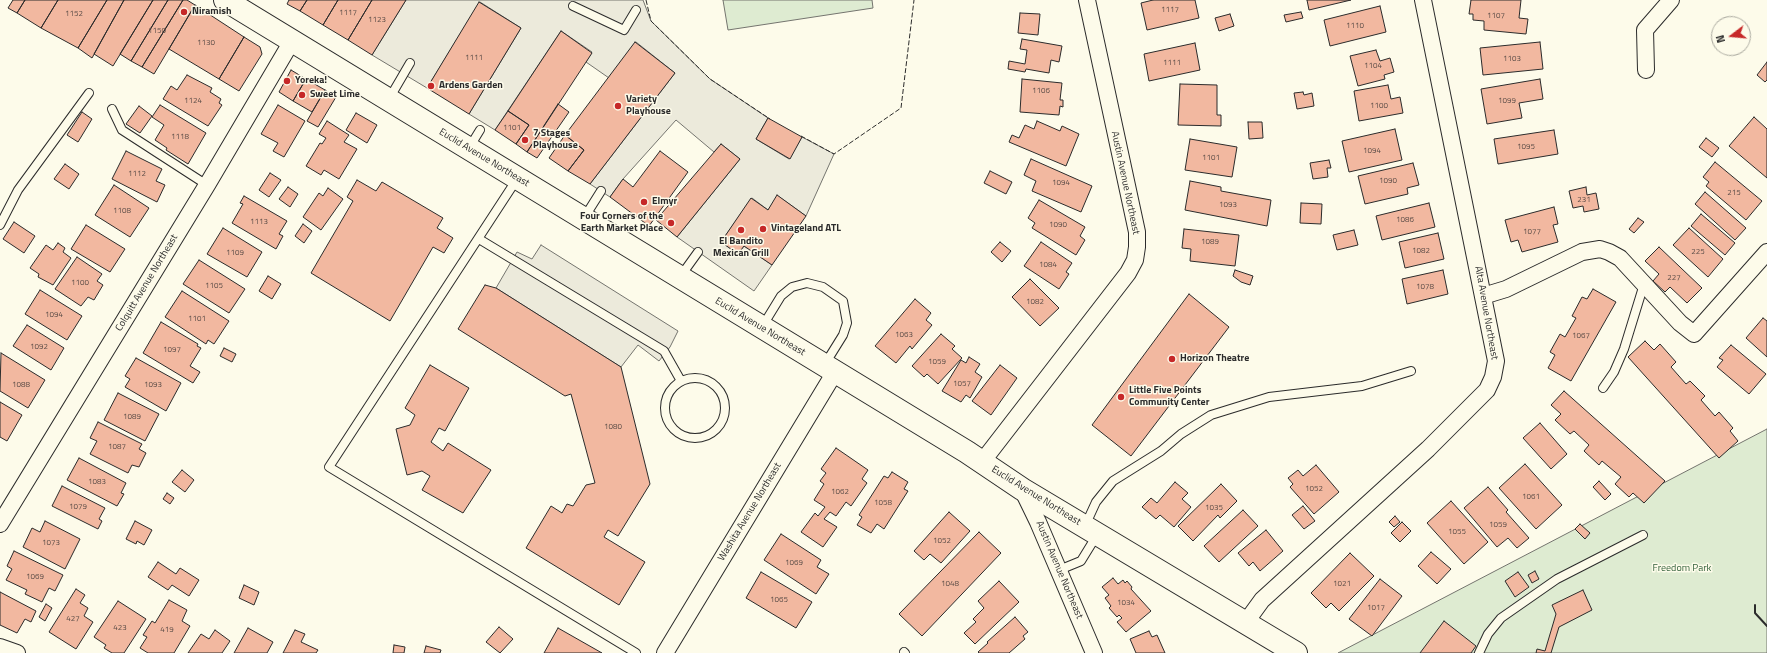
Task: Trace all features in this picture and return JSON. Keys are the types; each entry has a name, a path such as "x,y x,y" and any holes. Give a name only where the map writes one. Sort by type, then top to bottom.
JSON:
{"street":[{"name":"Euclid Avenue Northeast","path":"225,0 982,462 1022,489 1296,653"},
{"name":"Austin Avenue Northeast","path":"982,462 1128,273 1134,260 1137,247 1136,232 1087,0"},
{"name":"Alta Avenue Northeast","path":"1246,622 1262,600 1428,449 1487,390 1494,377 1496,361 1423,0"},
{"path":"1646,70 1645,30 1671,0"},
{"name":"Colquitt Avenue Northeast","path":"0,524 207,185 292,41"},
{"path":"1483,296 1506,289 1582,252 1600,249 1620,258 1680,323 1694,334 1767,252"},
{"name":"Washita Avenue Northeast","path":"665,653 829,369"},
{"name":"Austin Avenue Northeast","path":"1022,489 1059,570 1094,653"},
{"path":"0,646 17,653"}],"lane":[{"path":"573,6 624,30 636,10"},
{"path":"388,100 410,64"},
{"path":"0,225 18,190 89,93"},
{"path":"112,109 122,130 207,185"},
{"path":"468,148 480,130"},
{"path":"517,178 480,239 329,467 636,653"},
{"path":"584,219 601,191"},
{"path":"480,239 664,351 681,381"},
{"path":"680,278 698,252"},
{"path":"762,328 781,296 792,288 807,283 823,286 843,302 847,323 829,369"},
{"path":"1603,388 1614,372 1624,349 1644,284"},
{"path":"1059,570 1081,561 1091,530 1096,502 1113,481 1160,451 1181,434 1211,415 1269,397 1362,386 1411,370"},
{"path":"691,377 702,378 718,388 724,397 726,408 723,421 717,430 708,436 692,439 682,436 669,424 665,414 666,396 672,387 681,381 691,377"},
{"path":"1478,653 1488,634 1501,618 1557,579 1643,535"}],"green space":[{"path":"723,0 872,0 873,8 728,30"},
{"name":"Freedom Park","path":"1767,429 1767,653 1338,653"}],"shaded area":[{"path":"406,0 643,0 651,21 710,79 768,118 756,139 789,159 802,137 834,154 806,216 778,196 768,210 752,198 721,242 738,254 744,246 772,265 754,291 677,237 740,159 721,144 714,152 676,120 623,179 610,197 590,184 675,73 636,42 609,78 586,62 592,52 561,31 495,130 469,114 521,28 480,2 427,88 372,55"},
{"path":"541,245 678,331 670,347 659,361 638,345 621,367 496,288 517,252 532,259"}],"building":[{"path":"13,0 25,0 17,13 8,8"},
{"path":"25,0 58,0 41,28 17,13"},
{"path":"58,0 107,0 78,48 41,28"},
{"path":"107,0 124,0 92,58 78,48"},
{"path":"124,0 153,0 113,66 94,54"},
{"path":"153,0 168,0 131,61 120,54"},
{"path":"168,0 183,0 142,67 131,61"},
{"path":"183,0 187,0 195,5 154,74 142,67"},
{"path":"289,0 307,0 300,11 287,4"},
{"path":"307,0 338,0 323,25 300,11"},
{"path":"338,0 372,0 348,40 323,25"},
{"path":"372,0 406,0 372,55 348,40"},
{"path":"1153,0 1195,0 1199,18 1147,30 1141,3"},
{"path":"1307,0 1351,0 1309,10"},
{"path":"1471,0 1521,0 1519,18 1528,19 1526,34 1484,30 1484,21 1473,20 1473,14 1469,14"},
{"path":"479,2 521,28 469,114 427,88"},
{"path":"195,5 244,37 219,79 169,49"},
{"path":"1380,6 1386,32 1330,46 1324,20"},
{"path":"1301,12 1303,18 1286,22 1284,15"},
{"path":"1020,13 1040,14 1038,35 1018,33"},
{"path":"1230,14 1234,26 1219,31 1215,18"},
{"path":"561,31 592,53 527,152 516,144 529,125 508,111"},
{"path":"244,37 260,47 262,54 239,91 219,79"},
{"path":"1022,39 1062,46 1059,62 1051,60 1049,73 1026,69 1025,72 1008,69 1009,61 1025,64 1027,50 1020,49"},
{"name":"Variety Playhouse","path":"635,42 675,73 590,184 568,171 584,150 565,135"},
{"path":"1540,42 1543,69 1483,75 1480,48"},
{"path":"1195,43 1200,70 1149,81 1144,54"},
{"path":"1376,50 1380,61 1390,58 1394,72 1384,75 1385,79 1358,86 1350,56"},
{"path":"1767,62 1767,80 1765,82 1757,75"},
{"path":"291,70 306,79 293,101 279,92"},
{"path":"187,75 212,88 210,92 221,99 219,103 222,105 208,126 163,99 171,86 177,90"},
{"path":"306,79 325,90 312,112 293,101"},
{"path":"1022,79 1062,83 1060,100 1063,100 1063,107 1060,106 1059,115 1020,112"},
{"path":"1540,79 1543,99 1519,103 1522,118 1487,124 1481,89"},
{"path":"1180,84 1217,85 1217,115 1221,115 1221,126 1178,125"},
{"path":"1388,85 1391,99 1400,97 1403,113 1359,121 1354,91"},
{"path":"325,90 336,97 318,127 307,121"},
{"path":"1303,92 1304,95 1312,93 1314,106 1297,109 1294,93"},
{"path":"558,104 569,112 537,158 527,152"},
{"path":"160,105 206,133 188,164 166,150 167,148 155,140 164,125 152,117"},
{"path":"278,105 305,121 284,157 273,151 278,143 261,134"},
{"path":"139,106 152,116 140,133 126,124"},
{"path":"508,111 529,125 516,144 495,130"},
{"path":"82,112 92,119 78,142 67,135"},
{"path":"356,113 377,125 367,143 346,130"},
{"path":"1754,117 1767,129 1767,178 1729,146"},
{"path":"768,118 802,137 790,159 756,139"},
{"path":"327,121 349,135 344,142 357,149 339,179 324,170 321,175 306,166 320,143 322,144 326,138 319,134"},
{"path":"1037,121 1060,131 1062,126 1079,134 1066,166 1009,142 1012,135 1019,138 1025,125 1034,129"},
{"path":"1248,122 1262,122 1263,138 1249,139"},
{"path":"1395,129 1402,160 1349,172 1342,141"},
{"path":"1554,130 1558,154 1498,164 1494,139"},
{"path":"565,135 584,150 568,171 549,158"},
{"path":"1706,138 1719,148 1712,157 1699,147"},
{"path":"1190,139 1237,147 1232,177 1185,170"},
{"path":"721,144 740,159 677,237 656,220"},
{"path":"126,151 162,169 156,181 165,185 157,202 112,179"},
{"path":"660,151 688,172 649,226 610,197 623,179 633,187"},
{"path":"1031,159 1092,186 1081,212 1032,191 1036,181 1024,175"},
{"path":"1329,160 1331,168 1327,168 1328,177 1313,179 1310,163"},
{"path":"1715,162 1762,201 1746,220 1706,186 1709,182 1703,177"},
{"path":"1413,163 1419,185 1407,188 1408,194 1365,204 1358,176"},
{"path":"65,164 79,174 69,189 54,179"},
{"path":"990,171 1012,182 1006,194 984,183"},
{"path":"270,173 281,180 269,197 259,190"},
{"path":"357,180 376,191 382,182 443,218 437,228 453,238 444,253 433,247 390,321 311,273 353,201 347,197"},
{"path":"1190,181 1221,187 1221,191 1271,200 1267,226 1185,210"},
{"path":"114,185 149,208 130,237 95,215"},
{"path":"288,187 298,194 290,207 279,199"},
{"path":"1586,187 1587,195 1596,193 1599,209 1584,212 1583,206 1573,208 1569,191"},
{"path":"328,188 343,199 321,230 303,217 319,193 323,196"},
{"path":"1705,192 1746,228 1735,240 1695,204"},
{"name":"Vintageland ATL","path":"777,195 806,216 772,265 744,246 738,254 721,242 751,198 768,210"},
{"path":"244,196 287,221 279,234 283,236 276,249 232,223 243,204 240,203"},
{"path":"1039,200 1085,227 1080,236 1085,240 1076,255 1032,228 1035,223 1028,218"},
{"path":"1301,203 1322,204 1321,224 1300,223"},
{"path":"1429,203 1435,227 1382,240 1376,216"},
{"path":"1554,207 1558,224 1553,225 1558,242 1522,252 1518,240 1511,242 1505,220"},
{"path":"1701,214 1735,243 1725,255 1691,226"},
{"path":"1638,218 1644,222 1634,233 1629,229"},
{"path":"14,222 35,236 24,253 3,239"},
{"path":"303,224 312,231 304,243 295,236"},
{"path":"86,225 125,249 110,272 71,249"},
{"path":"223,228 262,252 247,277 207,254"},
{"path":"1689,228 1723,259 1708,277 1673,245"},
{"path":"1184,229 1239,235 1235,266 1190,261 1191,249 1182,248"},
{"path":"1354,230 1358,245 1337,250 1333,235"},
{"path":"1438,233 1444,259 1405,268 1399,242"},
{"path":"1000,242 1011,251 1002,262 991,252"},
{"path":"1041,242 1072,263 1066,272 1069,274 1059,289 1024,266"},
{"path":"58,243 65,248 63,252 71,258 53,285 38,277 39,274 30,268 46,245 53,250"},
{"path":"1659,247 1702,288 1687,303 1670,287 1665,292 1653,281 1659,274 1645,261"},
{"path":"77,257 102,274 97,281 103,285 94,300 88,297 81,306 55,289"},
{"path":"199,260 245,289 229,313 183,284"},
{"path":"1235,270 1253,276 1250,285 1241,282 1233,276"},
{"path":"1443,270 1448,294 1407,304 1402,279"},
{"path":"268,276 281,284 272,299 259,291"},
{"path":"1030,279 1059,308 1040,326 1012,297"},
{"path":"485,285 496,288 621,367 650,484 618,536 608,530 604,537 645,562 619,605 526,548 551,506 562,513 567,504 573,506 586,485 595,483 571,394 565,396 458,329"},
{"path":"1593,289 1616,302 1571,381 1548,368 1555,355 1550,352 1560,334 1565,337 1576,318 1572,316 1582,297 1587,299"},
{"path":"40,290 82,316 67,340 25,314"},
{"path":"182,291 229,321 214,344 208,340 206,344 165,317"},
{"name":"Horizon Theatre","path":"1189,294 1229,327 1131,456 1092,425"},
{"path":"915,299 931,313 926,320 932,325 912,349 910,346 896,363 875,346"},
{"path":"1763,318 1767,321 1767,357 1746,338"},
{"path":"161,322 198,344 197,346 201,348 190,366 200,372 193,383 143,353"},
{"path":"27,325 64,348 51,370 13,346"},
{"path":"941,334 955,346 952,349 962,358 938,384 927,374 924,377 912,366"},
{"path":"1645,341 1654,350 1660,344 1676,362 1671,367 1686,384 1690,381 1705,396 1701,400 1715,416 1719,412 1733,428 1730,431 1738,441 1719,458 1628,357"},
{"path":"1731,345 1766,374 1749,394 1717,367 1723,360 1719,358"},
{"path":"224,348 236,354 232,362 220,356"},
{"path":"1,353 45,380 28,408 0,391"},
{"path":"969,357 980,364 975,372 982,377 970,398 966,395 961,402 942,391 961,360 966,363"},
{"path":"136,358 181,383 166,411 125,387 130,379 125,376"},
{"path":"430,365 469,388 445,431 439,428 431,442 443,451 448,443 491,470 463,513 422,490 430,476 422,471 407,475 396,429 410,425 415,415 405,408"},
{"path":"1000,365 1017,378 991,415 972,401"},
{"path":"1564,391 1665,481 1644,503 1633,493 1629,497 1615,484 1621,477 1602,461 1599,465 1584,451 1589,445 1574,431 1570,434 1555,420 1561,414 1551,405"},
{"path":"118,393 159,414 145,441 104,420"},
{"path":"0,402 22,415 7,441 0,437"},
{"path":"98,422 142,444 139,449 146,453 139,467 132,465 128,473 90,454 97,441 90,438"},
{"path":"1540,423 1567,454 1551,469 1523,438"},
{"path":"836,448 868,470 862,479 867,483 851,506 846,502 836,516 830,512 824,519 837,527 823,547 801,532 815,513 818,516 825,507 814,500 824,484 820,481 826,473 821,469"},
{"path":"79,458 126,483 121,493 124,494 117,506 67,480"},
{"path":"1525,464 1562,505 1536,529 1499,488"},
{"path":"1316,465 1339,492 1314,514 1290,487 1293,484 1288,478 1298,470 1303,476"},
{"path":"182,470 194,480 185,492 172,482"},
{"path":"892,472 908,482 904,489 908,491 884,529 877,524 871,533 857,525 862,517 859,515 884,476 888,478"},
{"path":"1599,481 1611,494 1605,500 1593,487"},
{"path":"1175,482 1188,493 1182,499 1191,507 1174,527 1160,515 1156,519 1142,507 1151,498 1157,503"},
{"path":"1221,484 1237,501 1220,518 1218,515 1193,541 1178,526"},
{"path":"62,486 105,508 99,519 102,521 98,529 52,506"},
{"path":"1488,487 1508,510 1506,512 1529,538 1517,548 1508,538 1497,547 1464,508"},
{"path":"167,493 174,498 170,504 163,499"},
{"path":"1451,501 1488,542 1464,564 1427,523"},
{"path":"1303,506 1315,521 1304,529 1292,515"},
{"path":"1243,510 1258,526 1219,562 1204,546"},
{"path":"949,512 970,531 941,563 930,554 924,560 914,551"},
{"path":"1395,516 1400,522 1394,527 1389,522"},
{"path":"45,521 80,539 65,569 23,547 32,528 40,532"},
{"path":"135,521 152,530 144,545 137,541 136,544 126,539"},
{"path":"1402,522 1411,531 1400,542 1391,533"},
{"path":"1580,524 1590,533 1585,539 1575,529"},
{"path":"1266,530 1283,551 1260,571 1253,562 1249,566 1238,553"},
{"path":"979,532 1001,553 922,636 899,614"},
{"path":"781,534 821,560 817,567 829,574 816,594 764,560"},
{"path":"14,551 63,575 55,591 49,588 42,602 25,594 27,590 6,580 12,569 7,566"},
{"path":"1431,552 1451,569 1437,584 1418,566"},
{"path":"1350,553 1374,576 1339,611 1331,603 1326,608 1311,593"},
{"path":"158,562 176,574 180,568 199,580 189,596 172,585 168,590 148,577"},
{"path":"1535,571 1539,579 1532,583 1528,575"},
{"path":"761,572 812,602 796,628 746,598"},
{"path":"1518,572 1529,587 1515,597 1505,581"},
{"path":"1113,578 1118,584 1123,580 1125,583 1127,581 1132,587 1131,589 1151,611 1126,632 1117,622 1122,618 1119,615 1117,617 1109,608 1111,606 1105,598 1109,595 1102,587"},
{"path":"1380,579 1402,596 1372,636 1349,619"},
{"path":"999,581 1019,602 975,644 964,633 976,622 973,619 984,608 978,601"},
{"path":"244,585 259,592 254,605 239,598"},
{"path":"76,589 85,595 80,603 88,608 84,616 93,622 76,649 49,632"},
{"path":"1583,590 1592,610 1559,627 1551,653 1536,653 1537,649 1545,651 1556,614 1552,605"},
{"path":"0,592 36,611 31,622 25,619 17,633 0,625"},
{"path":"169,600 187,610 182,621 190,626 174,653 148,653 140,648 147,637 143,635 152,621 155,623"},
{"path":"118,601 146,619 124,653 112,653 104,648 106,645 94,637"},
{"path":"46,604 52,608 45,621 39,617"},
{"path":"1015,617 1028,632 1023,636 1025,639 1009,653 978,652 988,643 987,642"},
{"path":"1444,621 1476,646 1471,653 1420,653"},
{"path":"499,627 513,639 500,653 486,642"},
{"path":"248,628 273,642 267,653 234,653"},
{"path":"558,628 602,653 544,653"},
{"path":"215,630 230,641 222,653 188,653 201,634 209,639"},
{"path":"295,630 305,634 301,642 318,650 316,653 283,653"},
{"path":"1149,631 1152,637 1157,635 1165,653 1136,653 1130,639"},
{"path":"394,645 405,647 404,653 393,653"},
{"path":"426,646 441,650 440,653 424,653"}],"fence":[{"path":"646,0 651,21 710,79 770,119"},
{"path":"801,136 834,154 901,108 914,0"}],"wall":[{"path":"1755,605 1755,613 1767,626"}],"place":[{"name":"Niramish","path":"184,12"},
{"name":"Yoreka!","path":"287,81"},
{"name":"Ardens Garden","path":"431,86"},
{"name":"Sweet Lime","path":"302,95"},
{"name":"Variety Playhouse","path":"618,106"},
{"name":"7 Stages Playhouse","path":"525,140"},
{"name":"Elmyr","path":"644,202"},
{"name":"Four Corners of the Earth Market Place","path":"671,223"},
{"name":"Vintageland ATL","path":"763,229"},
{"name":"El Bandito Mexican Grill","path":"741,230"},
{"name":"Horizon Theatre","path":"1172,359"},
{"name":"Little Five Points Community Center","path":"1121,397"}]}
